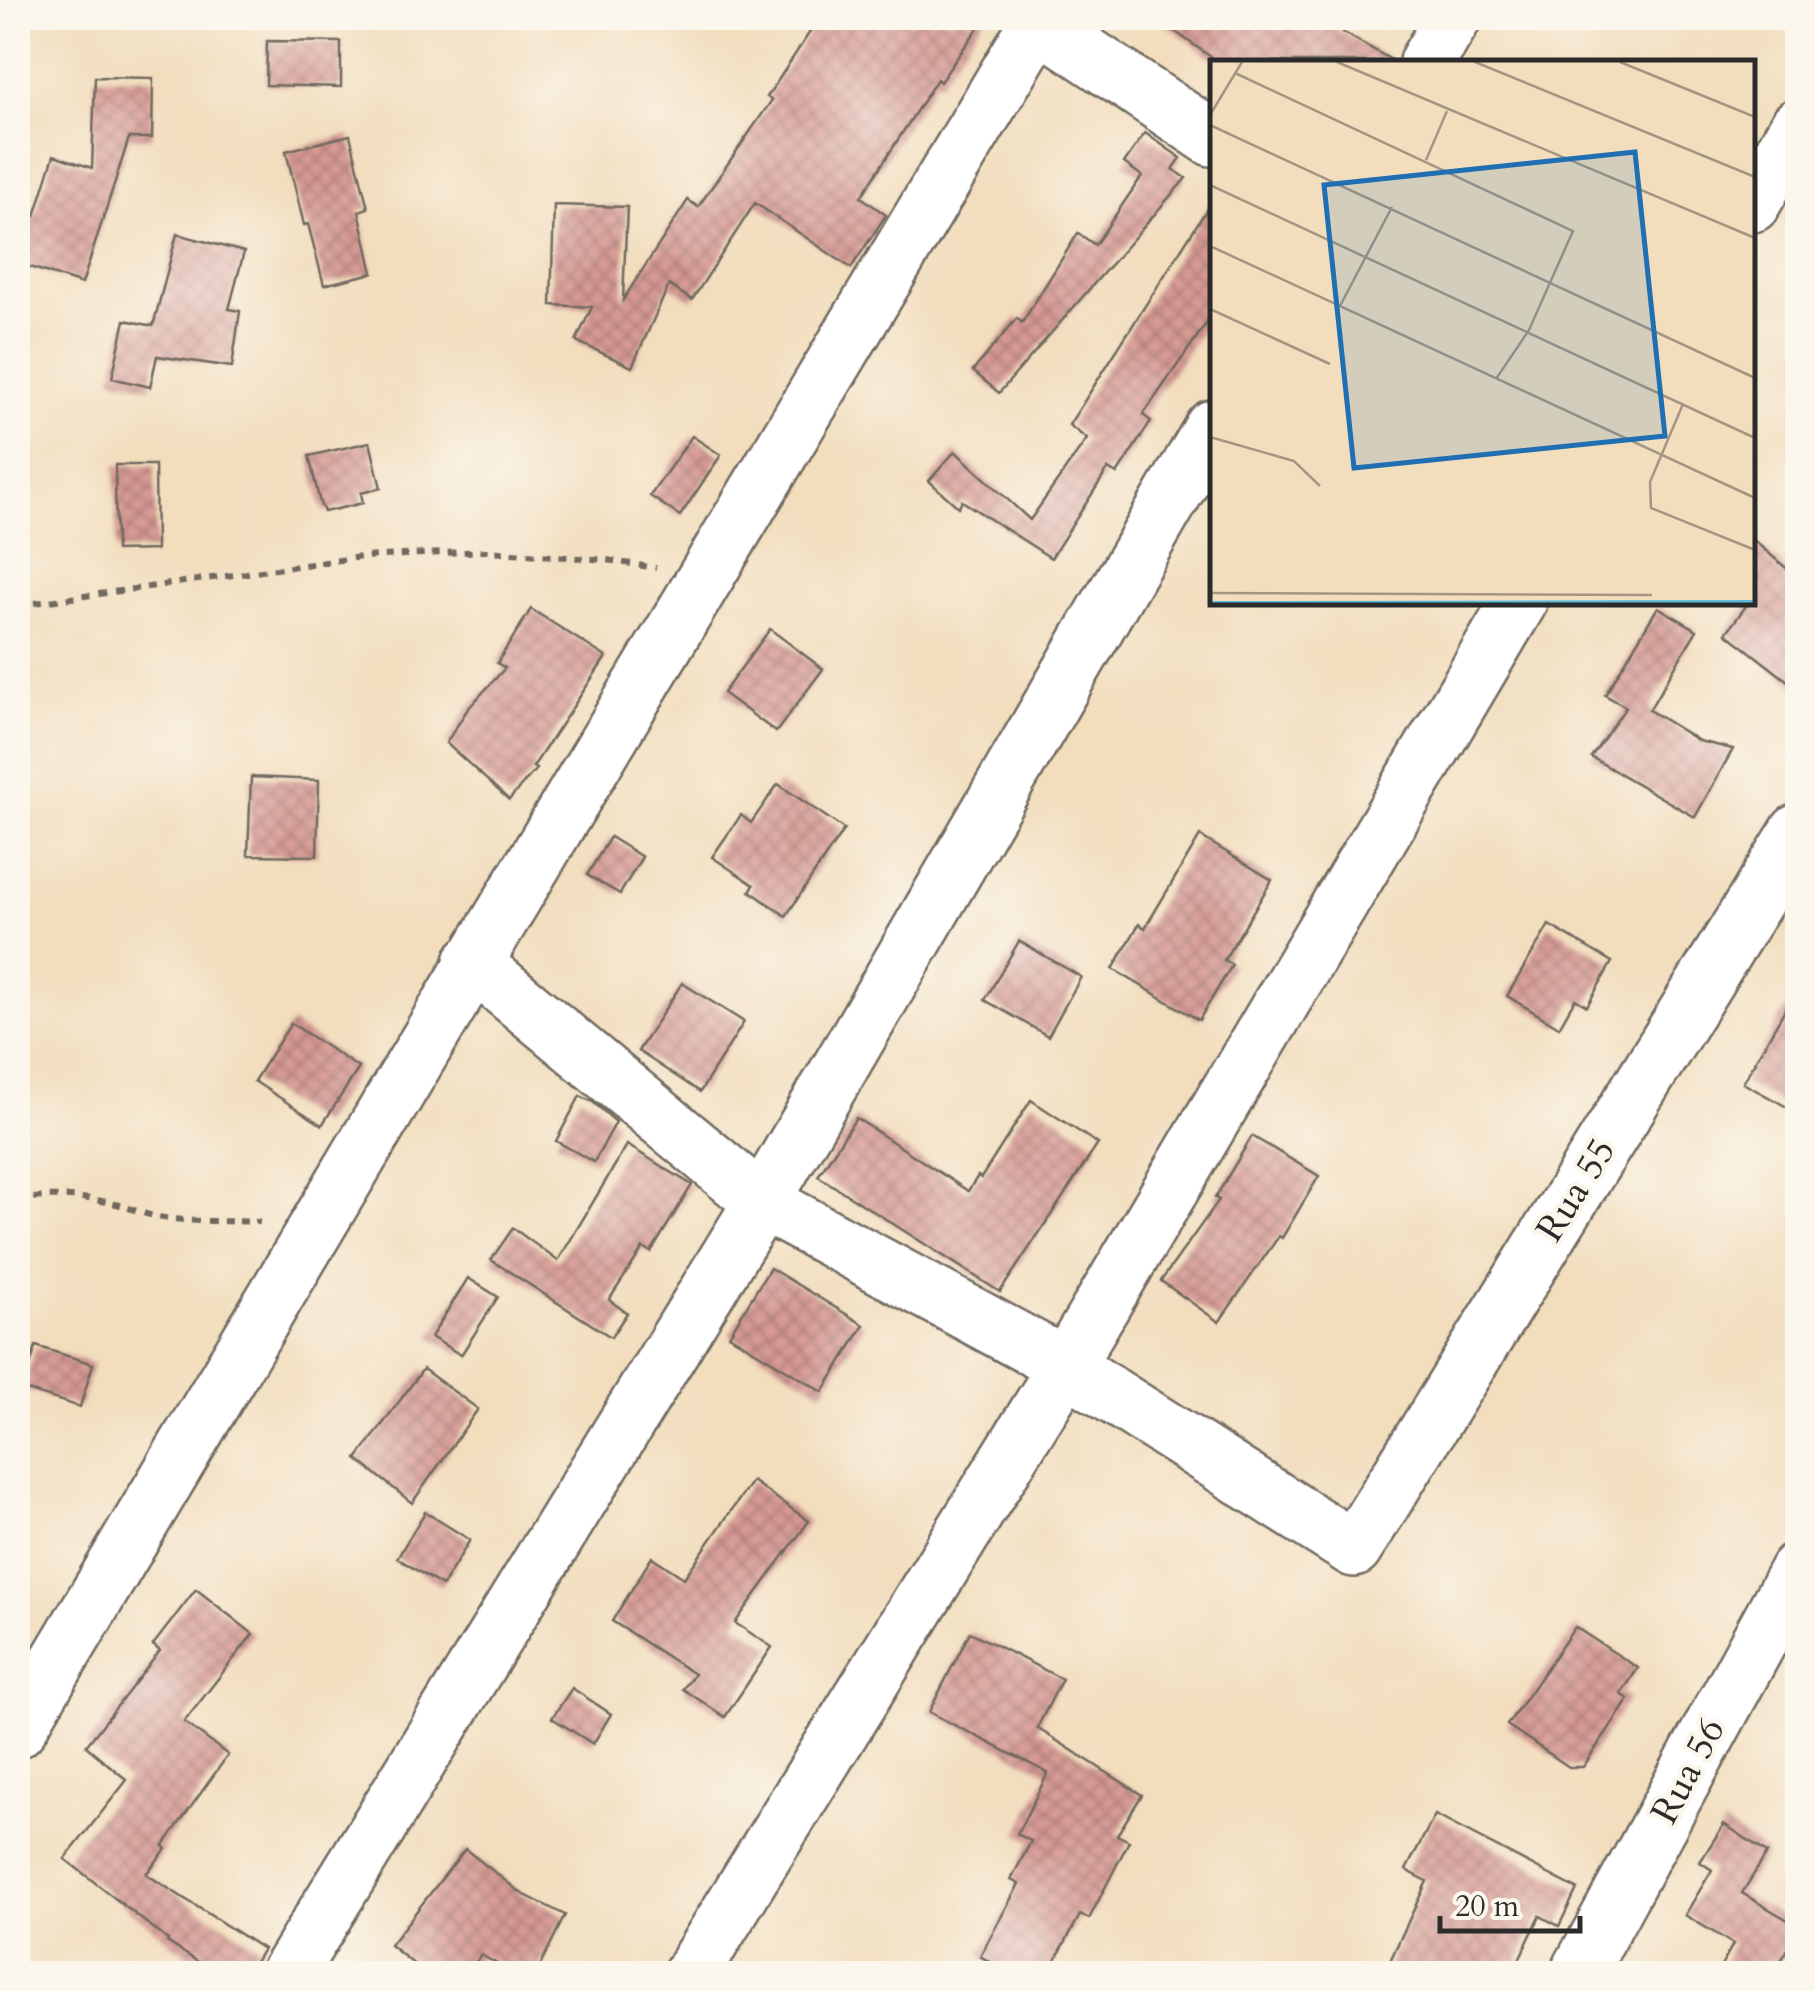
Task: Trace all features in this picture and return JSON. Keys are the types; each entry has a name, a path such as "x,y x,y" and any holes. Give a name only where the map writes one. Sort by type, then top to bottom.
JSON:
{"street":[{"path":"1428,60 1454,18"},
{"path":"18,1729 472,962 1039,20 1210,137"},
{"path":"1755,199 1798,126"},
{"path":"288,1974 762,1202 1210,431"},
{"path":"690,1974 1066,1366 1517,605"},
{"name":"Rua 55","path":"1066,1366 1354,1549 1798,832"},
{"path":"472,962 762,1202 1066,1366"},
{"name":"Rua 56","path":"1578,1974 1798,1569"}],"path":[{"path":"35,603 361,557 486,551 607,560 706,578"},
{"path":"18,1201 37,1196 76,1198 194,1222 317,1223"}],"building":[{"path":"819,18 985,18 940,82 937,79 861,197 886,215 851,268 755,203 692,300 669,285 632,367 576,341 592,307 551,305 554,205 627,207 623,300 688,200 698,207 772,100 767,97"},
{"path":"1156,18 1318,18 1392,60 1215,60"},
{"path":"267,41 341,42 341,87 266,85"},
{"path":"95,77 153,78 152,138 129,138 82,284 18,263 18,210 35,216 54,155 92,168"},
{"path":"1145,133 1181,158 1173,169 1186,178 999,393 973,371 1017,318 1022,323 1078,233 1095,245 1142,176 1124,163"},
{"path":"350,135 368,208 359,211 373,273 324,285 286,151"},
{"path":"1210,204 1210,318 1143,415 1151,421 1117,474 1108,469 1051,558 962,501 958,507 929,481 955,451 1030,520 1087,439 1069,425"},
{"path":"177,234 244,252 229,309 240,311 232,367 157,356 150,387 112,378 125,320 153,326"},
{"path":"692,436 721,455 680,516 650,496"},
{"path":"370,442 381,488 361,493 363,503 324,512 309,456"},
{"path":"115,465 155,465 156,550 116,551"},
{"path":"1755,542 1798,578 1798,689 1726,633 1747,605 1755,605"},
{"path":"1658,607 1697,630 1649,710 1699,741 1733,749 1695,817 1591,757 1626,707 1605,695"},
{"path":"531,609 606,657 533,767 536,769 509,800 446,743 467,710 505,668 497,663"},
{"path":"770,629 823,669 776,732 723,693"},
{"path":"251,777 319,780 317,856 248,855"},
{"path":"778,784 844,829 786,916 750,891 754,885 712,857 741,815 751,823"},
{"path":"1200,836 1272,880 1224,960 1232,965 1199,1020 1113,969 1139,924 1145,928"},
{"path":"610,837 642,857 620,894 587,875"},
{"path":"1549,925 1612,962 1587,1006 1575,999 1559,1027 1507,996"},
{"path":"1019,941 1081,977 1048,1036 985,1000"},
{"path":"682,983 744,1022 700,1092 638,1051"},
{"path":"1798,986 1798,1113 1743,1083"},
{"path":"291,1023 359,1068 322,1125 254,1081"},
{"path":"580,1096 616,1122 594,1162 556,1141"},
{"path":"1031,1100 1098,1144 1000,1292 818,1176 856,1118 968,1191 978,1176 981,1178"},
{"path":"1252,1136 1319,1176 1282,1238 1279,1236 1219,1322 1161,1281 1219,1200 1215,1198"},
{"path":"627,1145 692,1185 651,1252 643,1248 609,1300 627,1313 611,1337 491,1260 513,1228 558,1261"},
{"path":"770,1268 864,1325 823,1392 729,1335"},
{"path":"468,1278 498,1297 461,1355 431,1337"},
{"path":"36,1346 93,1364 80,1407 23,1389"},
{"path":"423,1369 478,1409 412,1503 357,1459"},
{"path":"752,1481 809,1521 735,1623 772,1647 725,1717 683,1689 694,1674 612,1621 652,1557 684,1578"},
{"path":"425,1512 470,1540 442,1586 397,1558"},
{"path":"196,1589 253,1634 184,1722 228,1755 146,1874 263,1949 248,1974 217,1974 167,1942 65,1859 127,1780 86,1746 160,1651 153,1645"},
{"path":"1575,1627 1638,1668 1621,1694 1629,1699 1583,1767 1569,1767 1507,1725"},
{"path":"970,1632 1062,1679 1037,1728 1142,1795 1117,1835 1129,1841 1089,1919 1080,1915 1048,1974 1011,1974 980,1956 1019,1884 1011,1880 1031,1841 1017,1834 1048,1773 929,1712"},
{"path":"572,1688 611,1714 593,1744 552,1718"},
{"path":"1435,1815 1577,1889 1559,1926 1540,1916 1512,1974 1384,1974 1427,1881 1406,1870"},
{"path":"1724,1824 1767,1853 1742,1893 1798,1926 1798,1933 1773,1974 1717,1974 1733,1944 1685,1915 1712,1870 1700,1862"},
{"path":"465,1849 521,1893 565,1915 536,1974 516,1974 481,1955 467,1974 426,1974 390,1945"}]}
